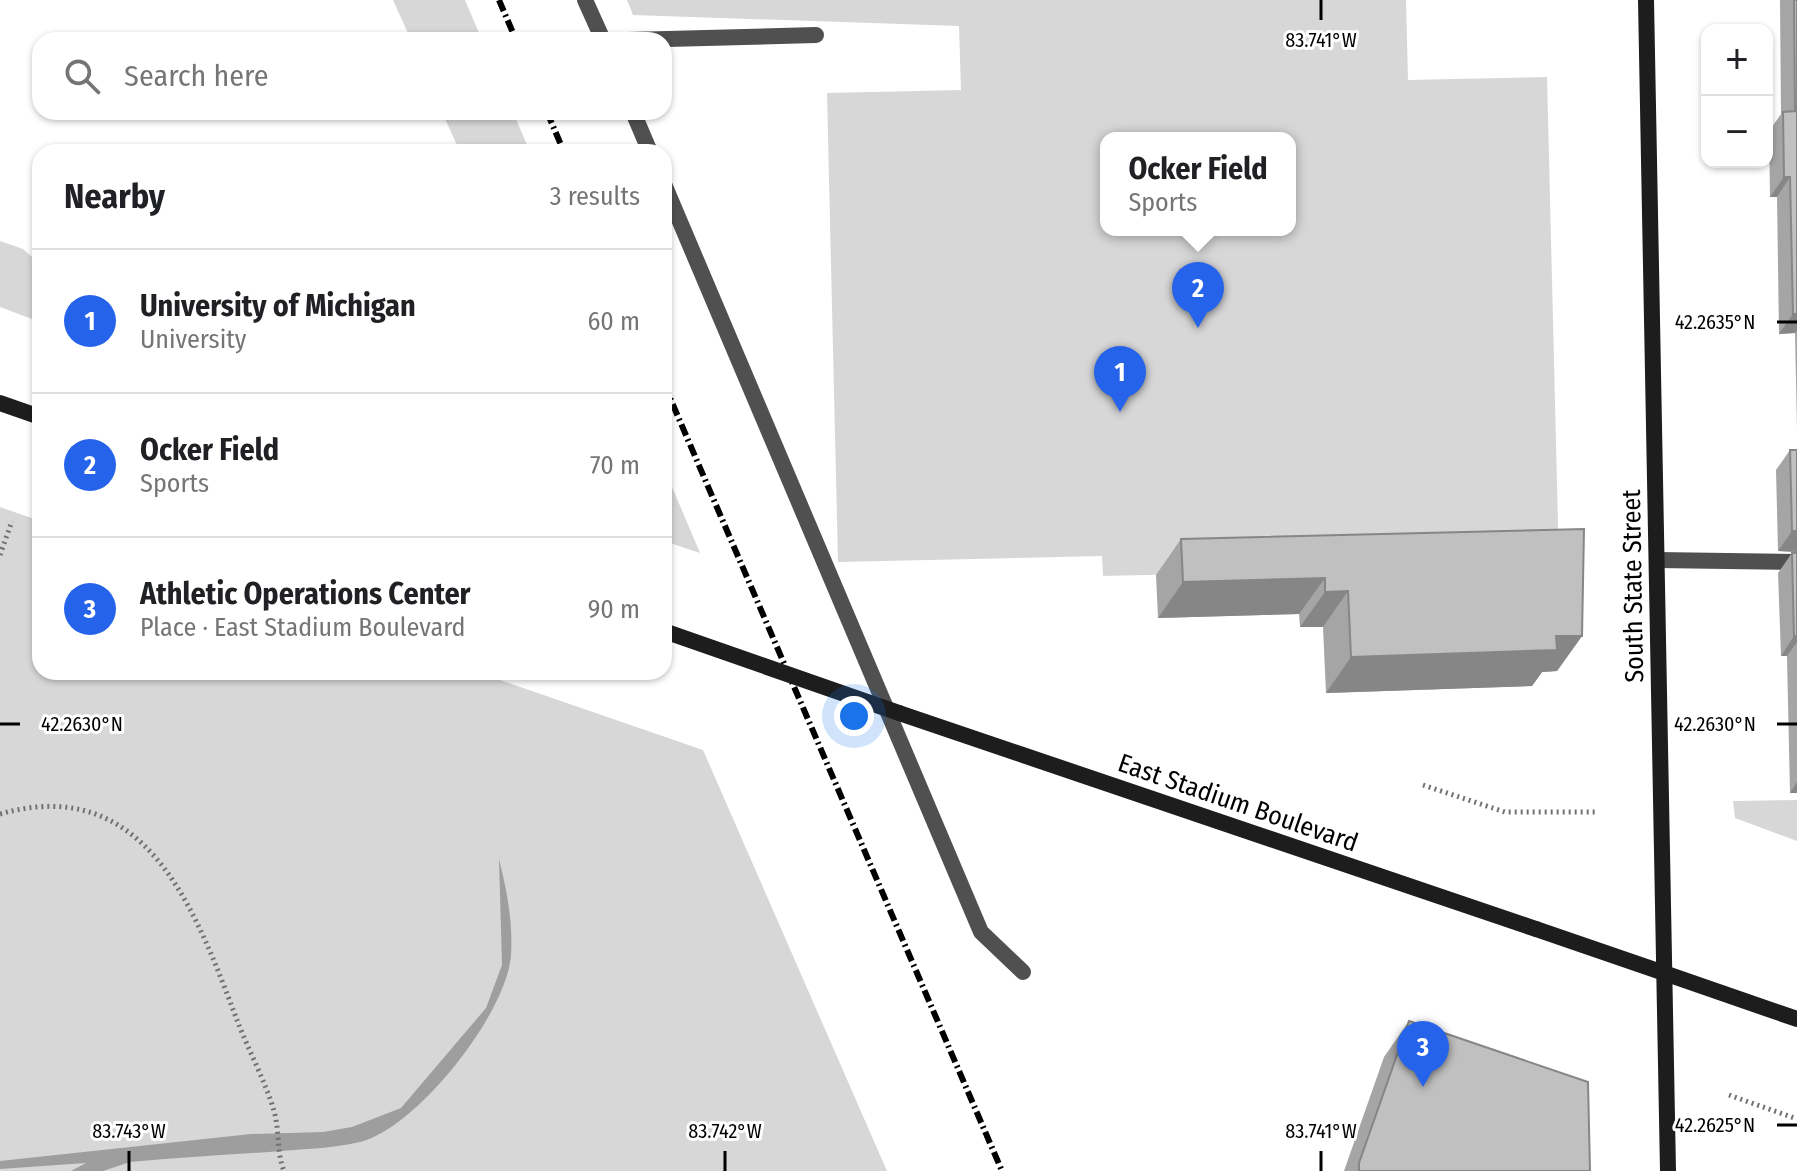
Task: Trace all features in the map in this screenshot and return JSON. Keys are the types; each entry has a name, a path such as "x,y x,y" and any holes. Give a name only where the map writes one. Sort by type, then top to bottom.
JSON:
{"main road":[{"name":"South State Street","path":"1646,0 1668,1171"},
{"path":"0,403 32,414"},
{"name":"East Stadium Boulevard","path":"672,634 1795,1018"}],"lane":[{"path":"585,0 599,32"},
{"path":"672,39 816,35"},
{"path":"636,120 647,144"},
{"path":"672,203 981,932 1023,972"},
{"path":"1657,560 1797,562"}],"path":[{"path":"0,555 12,521"},
{"path":"1423,785 1505,812 1596,812"},
{"path":"0,814 49,805 91,811 127,832 167,867 214,959 275,1112 278,1155 284,1171"},
{"path":"1729,1095 1797,1119"}],"shaded area":[{"path":"393,0 465,0 479,32 407,32"},
{"path":"627,0 1406,0 1408,80 1547,77 1559,565 1103,576 1102,556 838,562 827,93 961,90 959,26 633,15"},
{"path":"446,120 516,120 527,144 456,144"},
{"path":"0,241 23,249 32,257 32,319 0,307"},
{"path":"672,487 700,553 672,544"},
{"path":"0,507 32,518 32,680 500,680 703,750 887,1171 0,1171"},
{"path":"1797,800 1797,841 1735,818 1733,801"},
{"path":"499,859 511,931 511,955 506,979 494,1007 455,1065 432,1092 383,1132 360,1142 338,1146 130,1162 103,1171 71,1171 86,1163 0,1169 0,1161 251,1134 323,1132 352,1127 401,1108 486,1008 502,965"}],"building":[{"path":"1794,0 1797,0 1797,314 1793,314 1790,177 1784,177 1783,112 1795,111"},
{"path":"1790,450 1797,450 1797,531 1792,531"},
{"path":"1584,529 1582,636 1556,636 1557,650 1351,657 1348,591 1325,592 1325,578 1183,582 1181,539"},
{"path":"1792,553 1797,553 1797,636 1794,636"},
{"path":"1409,1021 1588,1082 1590,1171 1359,1171 1359,1163"}],"railway":[{"path":"499,0 513,32"},
{"path":"550,120 561,144"},
{"path":"672,403 1002,1171"}],"place":[{"name":"Ocker Field","path":"1198,328"},
{"name":"University of Michigan","path":"1120,412"},
{"name":"Athletic Operations Center","path":"1423,1087"}]}
